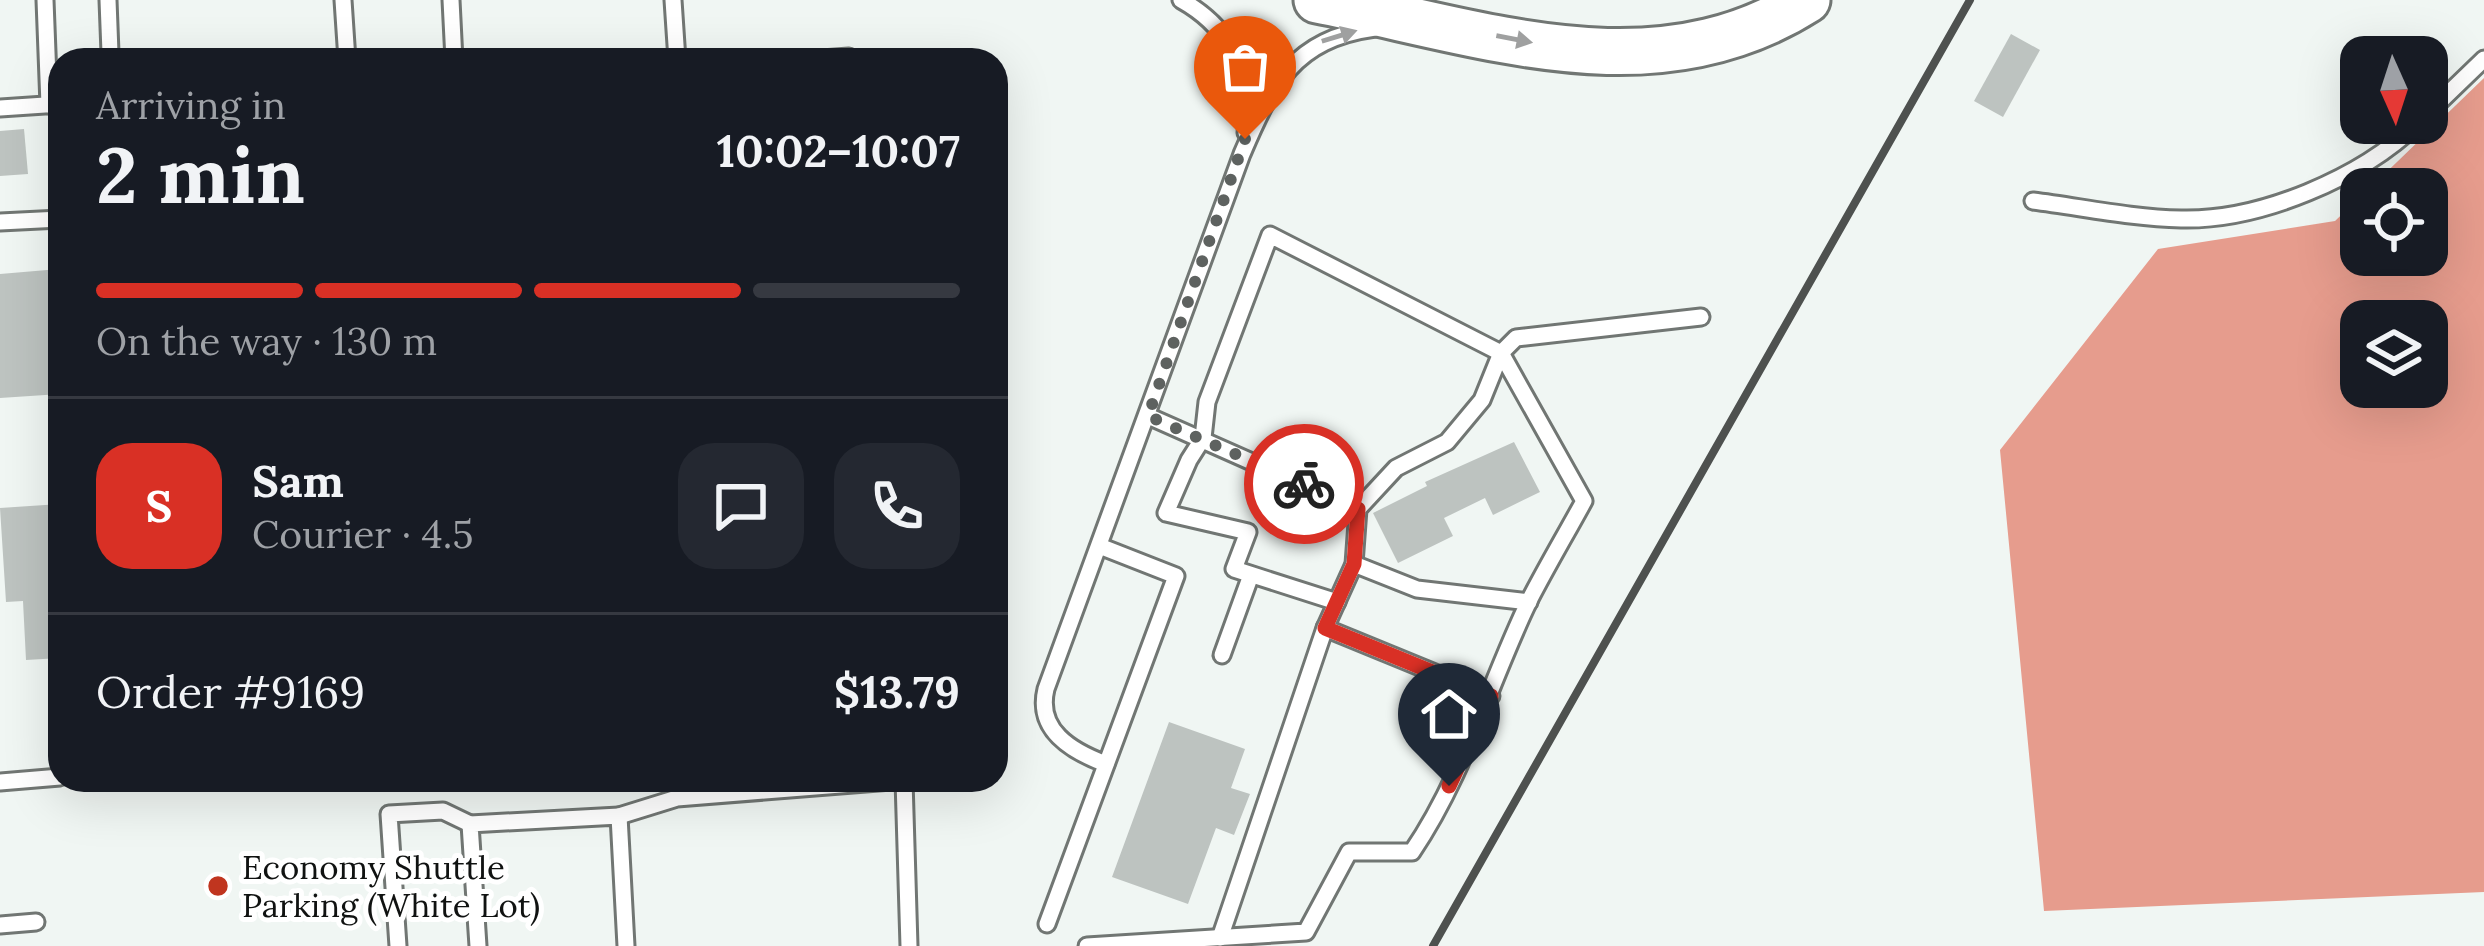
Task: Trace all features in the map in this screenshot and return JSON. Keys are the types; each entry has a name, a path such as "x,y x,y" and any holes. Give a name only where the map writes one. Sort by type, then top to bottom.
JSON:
{"main road":[{"path":"1317,0 1552,46 1639,55 1726,39 1807,0"}],"lane":[{"path":"45,0 49,48"},
{"path":"108,0 110,48"},
{"path":"343,0 346,48"},
{"path":"451,0 453,48"},
{"path":"674,0 676,48"},
{"path":"1181,0 1221,31 1238,57 1247,100 1242,154"},
{"path":"1106,764 1058,737 1042,710 1046,689 1102,547 1242,154 1274,89 1291,65 1318,43 1372,28 1456,27"},
{"path":"2448,93 2484,58"},
{"path":"0,108 48,105"},
{"path":"2032,201 2183,220 2289,203 2393,144"},
{"path":"0,222 48,220"},
{"path":"1087,946 1306,932 1349,852 1412,852 1430,825 1491,696 1529,602 1584,501 1501,353 1270,235 1208,402 1203,438 1166,513 1248,532 1234,569 1336,602"},
{"path":"1220,938 1325,628 1354,564 1358,509 1396,468 1447,442 1482,400 1501,353 1516,338 1701,317"},
{"path":"1148,416 1358,509"},
{"path":"1047,924 1176,576 1102,547"},
{"path":"1354,564 1417,589 1529,602"},
{"path":"1222,655 1251,574"},
{"path":"1325,628 1491,696"},
{"path":"0,782 48,778"},
{"path":"398,946 389,814 443,811 470,824 619,816 677,798 753,792"},
{"path":"904,792 909,946"},
{"path":"619,816 626,946"},
{"path":"470,824 478,946"},
{"path":"0,925 36,922"}],"shaded area":[{"path":"2484,78 2484,892 2044,911 2000,450 2158,249 2335,221 2340,216 2340,276 2448,276 2448,168 2391,168 2416,144 2448,144 2448,113"}],"building":[{"path":"2011,34 2040,50 2003,117 1974,101"},
{"path":"24,129 28,174 0,176 0,131"},
{"path":"48,270 48,395 0,398 0,274"},
{"path":"1514,442 1540,492 1493,515 1485,498 1444,518 1453,536 1398,563 1373,513 1427,486 1425,482"},
{"path":"48,505 48,659 26,660 23,601 6,602 0,508"},
{"path":"1169,722 1245,749 1231,788 1250,794 1234,835 1216,828 1188,904 1112,877"}],"railway":[{"path":"1433,946 1970,0"}],"way so far":[{"path":"1245,139 1148,416 1304,484"}],"place":[{"name":"Economy Shuttle Parking (White Lot)","path":"218,886"}],"route":[{"path":"1304,484 1358,509 1354,564 1325,628 1491,696 1449,786"}]}
